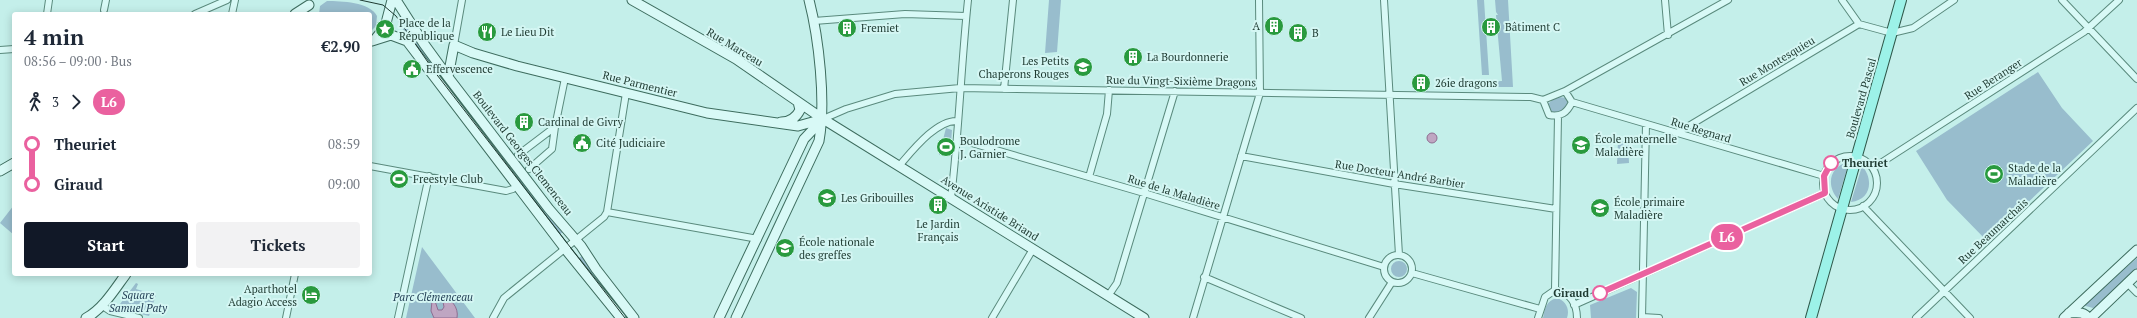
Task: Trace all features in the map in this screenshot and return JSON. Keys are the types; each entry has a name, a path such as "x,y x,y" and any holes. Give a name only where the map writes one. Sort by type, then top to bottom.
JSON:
{"main road":[{"path":"372,41 385,27 392,0"},
{"name":"Boulevard Georges Clemenceau","path":"396,0 424,44 448,77 549,209 577,241 634,318"},
{"name":"Rue Marceau","path":"632,0 736,59 823,119"},
{"path":"736,318 819,144 823,119 814,21 809,0"},
{"name":"Boulevard Pascal","path":"1811,318 1901,0"},
{"path":"299,12 310,6"},
{"name":"Boulevard Georges Clemenceau","path":"372,42 392,35 407,41 545,220 566,250 621,318"},
{"path":"448,77 454,45"},
{"name":"Rue Parmentier","path":"454,45 472,53 565,78 707,113 798,126 823,119"},
{"path":"777,122 786,122 796,117 800,110 798,102"},
{"path":"720,318 804,139 823,119"},
{"name":"Avenue Aristide Briand","path":"823,119 1144,318"},
{"path":"0,171 12,164"},
{"path":"758,239 771,244"},
{"path":"2067,316 2137,250"},
{"path":"2091,318 2137,274"},
{"path":"90,317 101,306 124,276"},
{"path":"2067,316 2080,313 2086,315 2088,318"}],"street":[{"path":"41,0 49,1 47,12"},
{"path":"104,10 106,0"},
{"path":"200,12 227,0"},
{"path":"232,12 235,0"},
{"path":"454,45 462,0"},
{"path":"951,198 958,139 960,88 968,0"},
{"path":"1004,89 1013,0"},
{"path":"1193,318 1260,93 1259,0"},
{"path":"1384,0 1388,95 1399,255"},
{"path":"1665,0 1668,34"},
{"path":"1565,91 1572,102 1568,111 1558,116 1550,115 1543,100 1565,91 1728,0"},
{"path":"1842,0 1859,24 1892,33 1913,28 1954,0"},
{"path":"2062,0 2137,78"},
{"name":"Rue Beranger","path":"1872,168 2089,28 2119,0"},
{"path":"814,21 905,14 966,16"},
{"name":"Rue Montesquieu","path":"1677,133 1859,24"},
{"path":"0,50 12,49"},
{"path":"529,169 552,149 565,78"},
{"name":"Rue du Vingt-Sixième Dragons","path":"823,119 846,109 895,94 960,88 1531,97 1543,100"},
{"path":"1089,177 1107,114 1108,90"},
{"path":"1108,296 1117,283 1175,91"},
{"path":"494,318 504,298 601,222 607,212 626,93"},
{"name":"Rue Regnard","path":"1572,102 1824,176"},
{"name":"Rue Beaumarchais","path":"1916,318 2137,108"},
{"path":"1555,290 1558,116"},
{"path":"899,166 918,144 940,126 952,121 958,121"},
{"path":"1646,124 1642,318 1660,318"},
{"path":"518,155 555,127"},
{"name":"Rue de la Maladière","path":"958,139 1144,193 1384,267"},
{"name":"Rue Docteur André Barbier","path":"1241,156 1394,184 1556,209"},
{"path":"1846,156 1857,157 1867,162 1872,168 1876,177 1876,188 1872,198 1863,206 1853,210 1841,209 1831,202 1825,193 1824,176 1827,168 1834,161 1846,156"},
{"path":"372,166 506,191 513,189"},
{"path":"398,318 429,176"},
{"path":"1574,305 1825,193"},
{"path":"1863,206 1970,318"},
{"path":"607,212 758,239"},
{"path":"992,318 1033,249"},
{"path":"1399,255 1408,259 1412,267 1412,272 1405,281 1392,282 1386,276 1384,267 1389,259 1399,255"},
{"path":"1412,272 1540,309"},
{"path":"286,318 295,276"},
{"path":"1204,277 1301,318"},
{"path":"1368,318 1392,282"},
{"path":"2128,283 2137,293"},
{"path":"1555,290 1568,294 1574,305 1577,318"},
{"path":"1538,318 1545,297 1555,290"},
{"path":"101,306 110,311 139,318"}],"green space":[{"path":"1049,0 1061,0 1057,52 1045,53"},
{"path":"1477,0 1484,0 1489,75 1482,75"},
{"path":"1495,0 1508,0 1513,87 1476,87 1475,82 1502,81 1496,15 1498,15 1496,12"},
{"path":"327,1 340,1 362,5 373,11 377,16 376,26 372,30 372,12 319,12 320,6"},
{"path":"401,12 566,230 557,236 415,47 398,22"},
{"name":"Stade de la Maladière","path":"2038,72 2062,108 2093,141 1987,241 1947,200 1916,151"},
{"path":"1559,97 1567,98 1568,105 1561,112 1550,112 1548,104 1553,99"},
{"name":"Boulodrome J. Garnier","path":"946,128 952,130 950,156 939,155"},
{"path":"1618,141 1628,141 1629,163 1617,164"},
{"path":"1849,162 1838,199 1832,188 1832,177 1837,168 1842,164"},
{"path":"1862,166 1868,177 1868,188 1863,197 1851,202"},
{"path":"12,208 12,233 0,223"},
{"name":"Parc Clémenceau","path":"422,247 475,318 406,318"},
{"path":"585,254 631,318 623,318 576,260"},
{"path":"2137,258 2137,269 2098,307 2093,308 2082,305"},
{"path":"1396,261 1402,261 1407,266 1405,275 1402,277 1396,277 1391,272 1391,266"},
{"name":"Square Samuel Paty","path":"136,283 138,284 136,289 156,295 149,316 117,308"},
{"path":"1631,288 1637,292 1636,318 1591,318 1590,305"},
{"path":"1557,298 1565,303 1568,309 1567,318 1543,318 1545,308 1548,303"}],"shaded area":[{"path":"1432,133 1437,138 1432,143 1427,138"},
{"path":"440,296 451,301 457,310 457,318 434,318 431,311 432,301 435,301 438,310 442,310 444,307 443,302 437,298"}],"tram line":[{"path":"360,0 383,5 396,16 434,71 625,318"}],"bus line":[{"name":"L6","path":"1600,293 1825,193 1823,184 1824,176 1831,163"}],"place":[{"name":"A","path":"1274,26"},
{"name":"Bâtiment C","path":"1491,27"},
{"name":"Fremiet","path":"847,28"},
{"name":"Place de la République","path":"385,29"},
{"name":"Le Lieu Dit","path":"487,32"},
{"name":"B","path":"1298,33"},
{"name":"La Bourdonnerie","path":"1133,57"},
{"name":"Les Petits Chaperons Rouges","path":"1083,67"},
{"name":"Effervescence","path":"412,69"},
{"name":"26ie dragons","path":"1421,83"},
{"name":"Cardinal de Givry","path":"524,122"},
{"name":"Cité Judiciaire","path":"582,143"},
{"name":"École maternelle Maladière","path":"1581,145"},
{"name":"Boulodrome J. Garnier","path":"946,147"},
{"name":"Theuriet","path":"1831,163"},
{"name":"Stade de la Maladière","path":"1994,174"},
{"name":"Freestyle Club","path":"399,179"},
{"name":"Les Gribouilles","path":"827,198"},
{"name":"Le Jardin Français","path":"938,205"},
{"name":"École primaire Maladière","path":"1600,208"},
{"name":"École nationale des greffes","path":"785,248"},
{"name":"Giraud","path":"1600,293"},
{"name":"Aparthotel Adagio Access","path":"311,295"}]}
